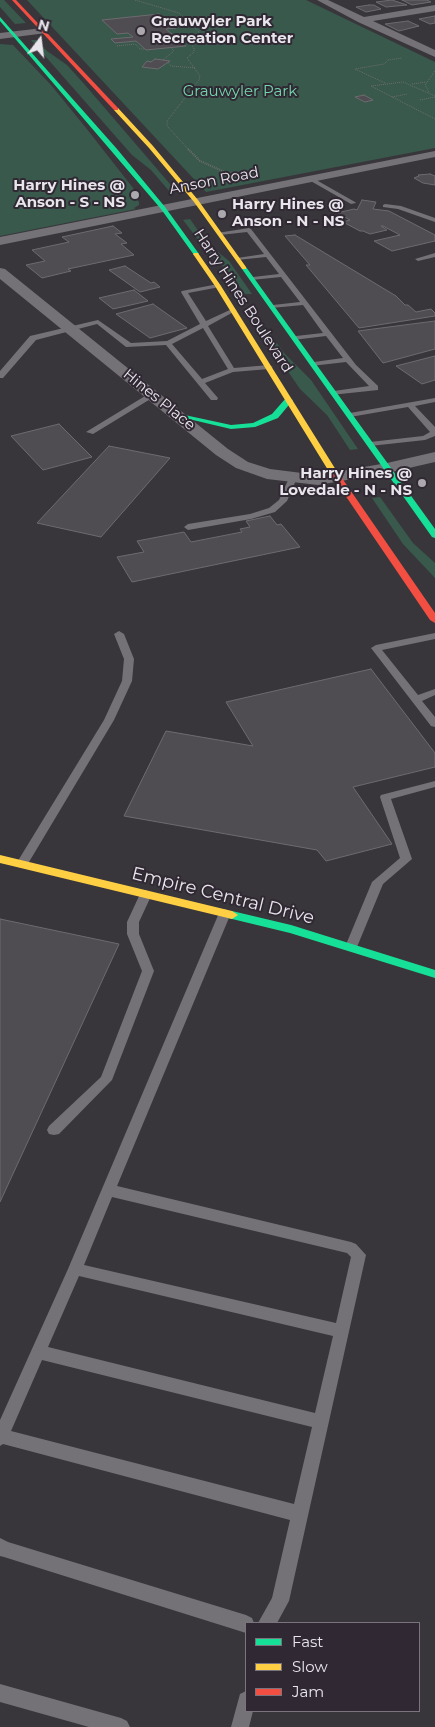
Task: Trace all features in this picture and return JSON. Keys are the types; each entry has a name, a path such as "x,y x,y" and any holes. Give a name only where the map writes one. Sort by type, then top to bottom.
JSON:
{"main road":[{"name":"Harry Hines Boulevard","path":"14,0 150,146 196,201 296,338 434,534"},
{"name":"Harry Hines Boulevard","path":"0,18 163,208 218,286 244,309 269,367 289,400 338,478 435,620"},
{"path":"244,309 273,307"},
{"path":"180,416 231,427 255,425 275,416 289,400"},
{"name":"Empire Central Drive","path":"0,859 291,929 435,974"}],"street":[{"path":"322,0 435,54"},
{"path":"361,20 435,8"},
{"path":"0,36 43,31"},
{"name":"Anson Road","path":"0,242 435,154"},
{"name":"Hines Place","path":"0,272 180,416 222,452 242,465 267,474 318,480 338,478 435,457"}],"lane":[{"path":"311,179 353,203"},
{"path":"385,206 399,207 435,220"},
{"path":"220,233 249,230 348,360 375,388 334,393"},
{"path":"239,259 268,255"},
{"path":"418,259 435,256"},
{"path":"253,279 283,275"},
{"path":"218,286 184,292 232,370"},
{"path":"273,307 305,303"},
{"path":"0,376 33,338 98,322 130,345 168,342 203,324 244,309"},
{"path":"296,338 328,334"},
{"path":"168,342 214,398"},
{"path":"314,364 348,360"},
{"path":"200,382 232,370 269,367"},
{"path":"90,432 154,395"},
{"path":"350,415 411,406 435,400"},
{"path":"370,444 426,438 433,434 434,432 430,426 411,406"},
{"path":"188,527 251,516 272,510 283,501 292,478"},
{"path":"22,864 109,720 127,681 129,659 119,634"},
{"path":"435,636 376,648 435,724"},
{"path":"417,699 435,692"},
{"path":"351,947 378,882 406,858 385,797 435,784"},
{"path":"54,1130 106,1080 148,971 133,934 133,922 146,894"},
{"path":"225,913 75,1270 0,1437 300,1514"},
{"path":"108,1190 351,1248 359,1255 280,1601 268,1622"},
{"path":"75,1270 342,1331"},
{"path":"39,1352 321,1422"},
{"path":"1,1551 245,1624"},
{"path":"0,1693 121,1727"},
{"path":"240,1727 245,1704"}],"path":[{"path":"135,0 178,14 199,32 198,35 189,41 194,48 194,52 188,58 196,68 200,76 199,80 170,115 167,126 200,161 227,173 236,174"},
{"path":"117,46 136,44 140,49 145,49"},
{"path":"163,60 174,50 170,47"},
{"path":"385,83 355,69 384,64 388,60 408,57"},
{"path":"168,62 171,66 196,68"},
{"path":"430,94 425,88 426,82 435,70"},
{"path":"435,97 403,82 385,83 370,87 435,119"},
{"path":"410,84 426,82"},
{"path":"391,97 407,94"},
{"path":"420,100 435,97"}],"green space":[{"path":"0,0 4,0 26,23 15,24 0,7"},
{"name":"Grauwyler Park","path":"27,0 306,0 435,62 435,148 206,192"},
{"path":"31,40 36,40 47,51 67,65 176,191 170,192 151,170 132,155"},
{"path":"0,44 13,45 51,85 137,193 129,194 130,197 135,197 139,202 139,205 134,208 136,209 0,236"},
{"path":"190,219 207,243 229,261 252,294 245,294 229,272 209,254 183,220"},
{"path":"266,328 284,353 311,380 358,449 350,450 327,415 300,389 259,329"},
{"path":"380,497 413,543 435,563 435,578 403,544 372,498"}],"building":[{"path":"392,0 407,5 386,7 376,2"},
{"path":"402,0 427,0 431,2 412,5"},
{"path":"374,5 381,9 366,12 356,7"},
{"name":"Grauwyler Park Recreation Center","path":"159,14 176,28 166,29 186,46 146,50 136,41 115,43 111,39 133,37 128,33 117,34 102,20"},
{"path":"435,16 435,23 430,24 419,19"},
{"path":"408,21 419,26 399,31 385,24"},
{"path":"155,59 170,61 158,69 142,67 147,61 151,62"},
{"path":"364,95 373,100 365,102 355,97"},
{"path":"430,174 435,176 435,185 423,183 414,178 418,175"},
{"path":"362,200 376,202 373,209 389,211 435,235 435,241 392,251 374,241 400,235 383,226 381,226 387,230 370,234 360,231 343,222 350,220 337,213 357,210"},
{"path":"113,226 122,233 115,234 127,243 121,244 134,255 68,269 71,271 42,278 26,265 45,261 32,250 69,242 62,237"},
{"path":"295,235 396,296 416,312 431,309 435,316 359,328 306,265 310,265 285,236"},
{"path":"125,266 160,287 140,292 109,270"},
{"path":"134,290 148,301 113,309 99,298"},
{"path":"153,304 187,328 150,338 116,314"},
{"path":"435,321 435,349 383,363 358,331"},
{"path":"435,356 435,380 422,384 396,366"},
{"path":"59,424 92,457 43,470 11,436"},
{"path":"109,446 170,458 101,537 37,523"},
{"path":"270,516 277,525 281,524 300,547 132,582 117,557 144,552 137,541 184,532 191,542 242,532 240,529 250,527 246,521"},
{"path":"371,669 435,753 435,767 353,787 392,844 326,861 317,850 124,816 166,731 253,746 226,702"},
{"path":"0,919 119,944 0,1202"}],"traffic: fast":[{"path":"0,18 115,150 163,208 196,254"},
{"path":"244,268 435,535"},
{"path":"180,416 231,427 255,425 275,416 289,400"},
{"path":"232,915 291,929 435,974"}],"traffic: slow":[{"path":"116,109 196,201 244,268"},
{"path":"196,254 218,286 332,470"},
{"path":"0,859 232,915"}],"traffic: jam":[{"path":"14,0 116,109"},
{"path":"332,470 435,620"}],"place":[{"name":"Grauwyler Park Recreation Center","path":"141,31"},
{"name":"Harry Hines @ Anson - S - NS","path":"135,195"},
{"name":"Harry Hines @ Anson - N - NS","path":"222,214"},
{"name":"Harry Hines @ Lovedale - N - NS","path":"422,483"}]}
